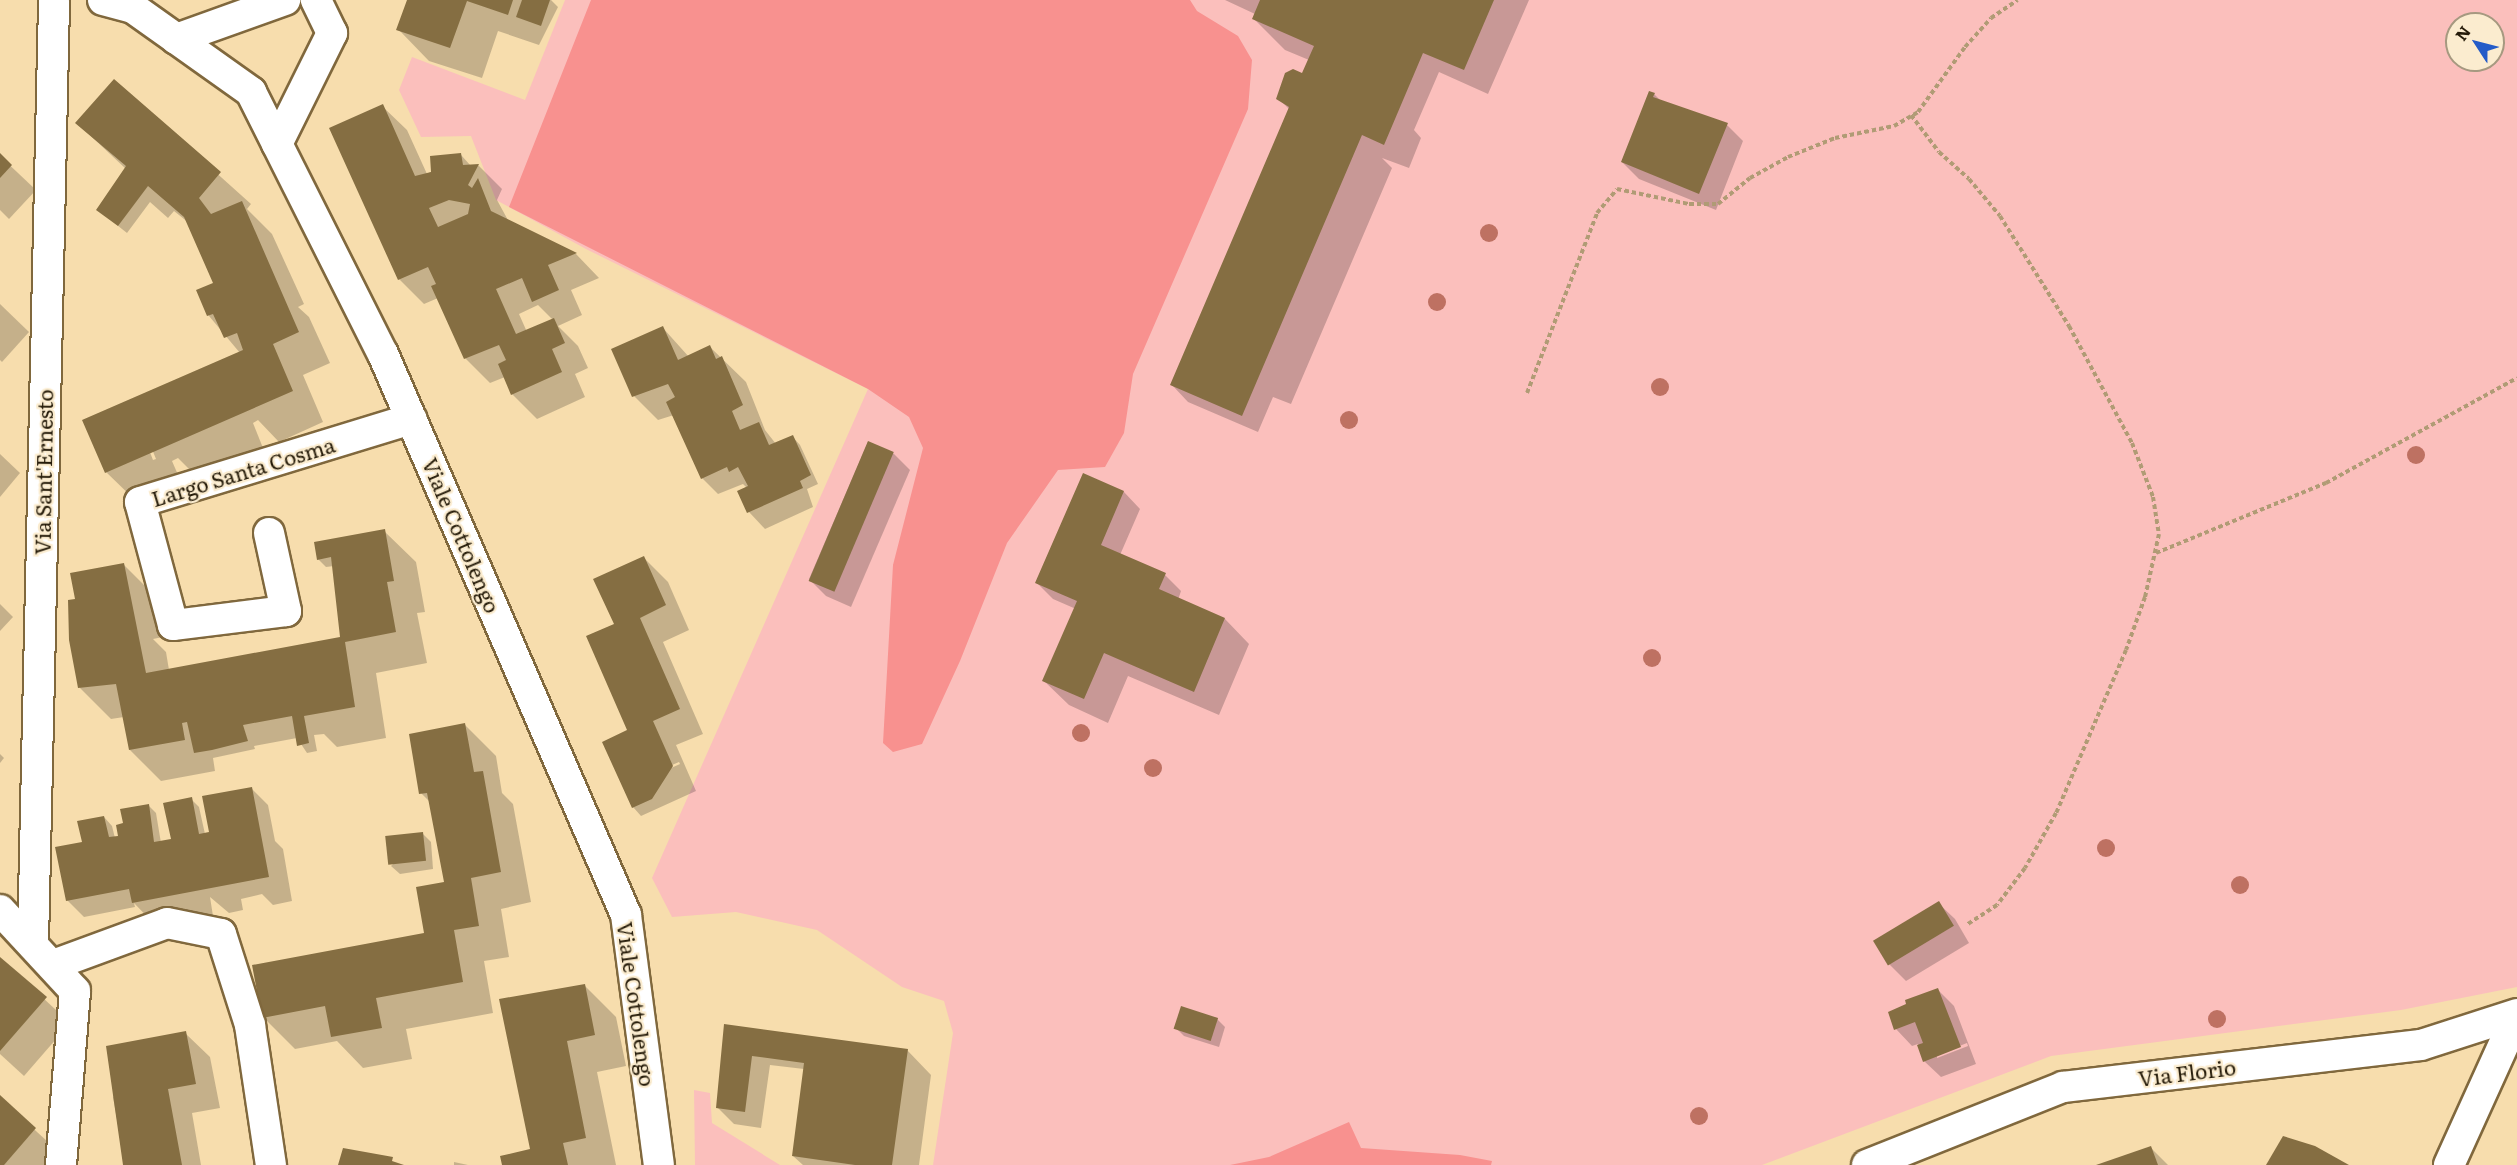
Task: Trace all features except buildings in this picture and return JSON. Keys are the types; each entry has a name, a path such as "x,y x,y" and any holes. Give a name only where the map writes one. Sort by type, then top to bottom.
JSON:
{"street":[{"name":"Via Sant'Ernesto","path":"33,943 54,0"},
{"name":"Viale Cottolengo","path":"103,0 133,8 251,92 383,354 626,915 659,1165"},
{"path":"176,39 285,0"},
{"path":"277,144 332,33 316,0"},
{"name":"Largo Santa Cosma","path":"269,533 286,611 173,625 140,502 412,419"},
{"path":"0,910 33,943 75,992 62,1165"},
{"path":"53,965 167,923 221,934 250,1025 271,1165"},
{"path":"2449,1165 2517,1014"},
{"name":"Via Florio","path":"1868,1165 2063,1087 2421,1045 2517,1014"}],"path":[{"path":"1527,393 1597,213 1617,189 1689,204 1718,204 1750,178 1788,157 1835,138 1894,126 1911,115 1991,18 2018,0"},
{"path":"1911,115 1939,152 1969,179 2000,216 2105,389 2132,443 2153,497 2160,534 2126,650 2056,813 2025,868 1997,905 1968,924"},
{"path":"2156,554 2326,483 2517,378"}],"shaded area":[{"path":"565,0 2517,0 2517,987 2401,1010 2051,1056 1762,1165 933,1165 953,1033 944,1001 902,987 817,930 736,912 672,917 652,878 868,389 586,249 496,200 471,136 421,137 399,90 412,57 525,100"},
{"path":"591,0 1190,0 1197,11 1238,36 1252,60 1248,109 1133,374 1124,433 1105,467 1058,470 1007,543 960,661 922,744 893,752 883,743 893,565 923,448 909,417 868,389 509,207"},
{"path":"694,1090 710,1093 712,1123 780,1165 695,1165"},
{"path":"1349,1122 1361,1148 1460,1155 1492,1161 1491,1165 1230,1165 1269,1157"}]}
